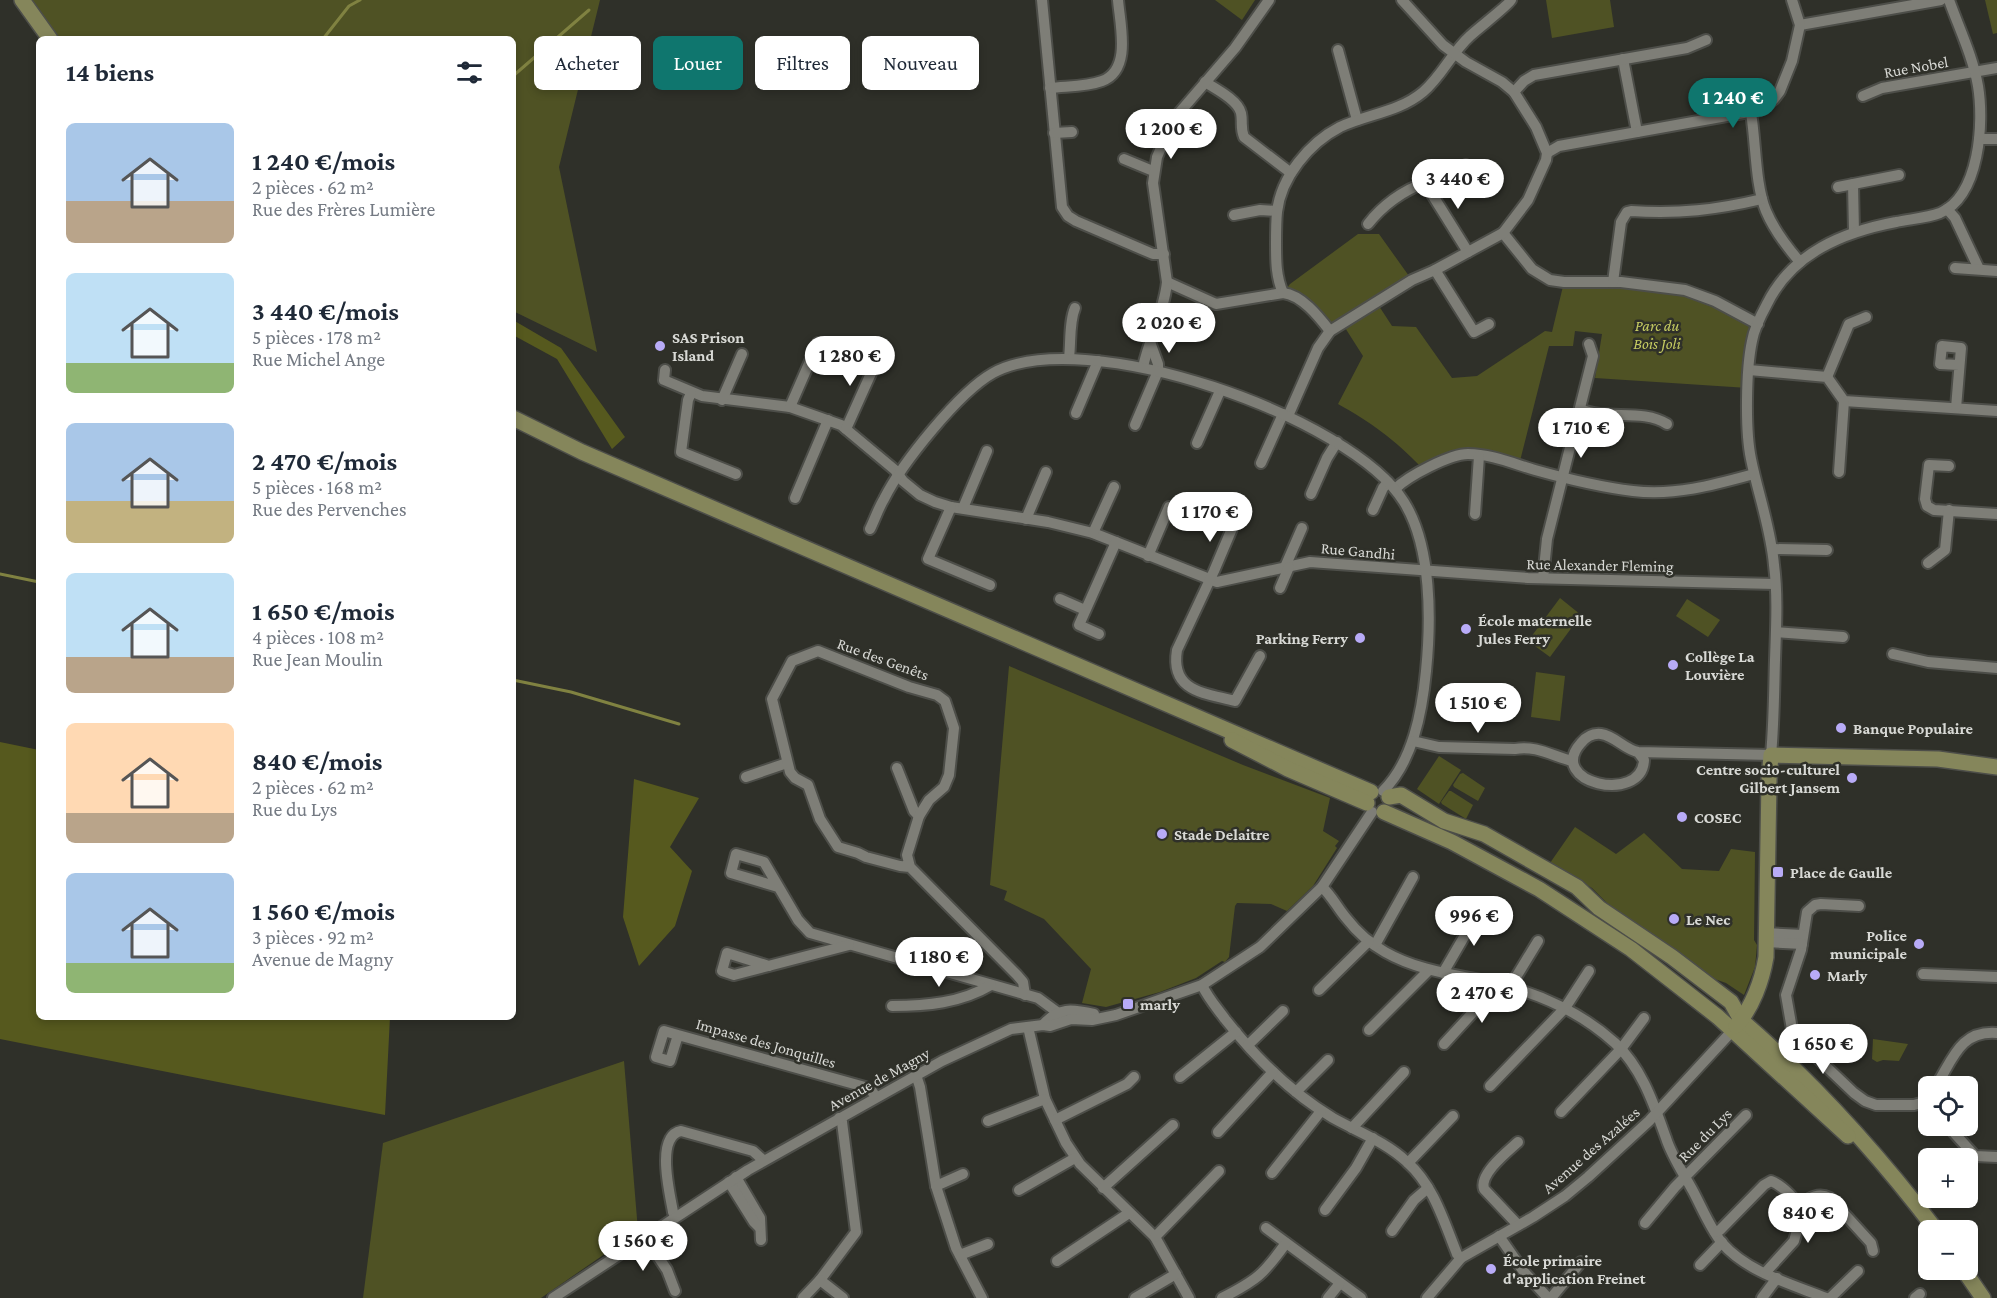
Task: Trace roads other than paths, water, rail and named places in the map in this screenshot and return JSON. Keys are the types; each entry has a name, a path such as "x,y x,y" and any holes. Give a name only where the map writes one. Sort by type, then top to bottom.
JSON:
{"main road":[{"path":"22,0 48,36"},
{"path":"516,419 582,452 1170,705 1378,801 1490,862 1578,914 1737,1025 1846,1122 1928,1220"},
{"path":"1737,1025 1761,976 1766,957 1769,780 1772,755 1916,758 1997,767"},
{"path":"1378,801 1401,795 1444,821 1484,834 1577,887 1599,908 1672,957 1731,1002 1737,1025"},
{"path":"1971,1280 1983,1298"}],"street":[{"path":"1042,0 1060,203 1064,212 1076,221 1153,254 1164,254"},
{"path":"1050,88 1095,83 1113,75 1121,58 1118,0"},
{"path":"1143,368 1146,350 1166,293 1167,282 1153,171 1159,150 1173,120 1235,48 1269,0"},
{"path":"1261,463 1318,348 1330,331 1412,280 1503,233 1533,191 1542,170 1547,153 1536,127 1514,92 1443,45 1402,0"},
{"path":"1283,293 1277,274 1277,211 1291,173 1303,156 1337,129 1357,120 1392,110 1424,92 1462,42 1511,0"},
{"path":"1547,153 1558,146 1751,113 1767,106 1780,91 1792,61 1800,25 1792,0"},
{"path":"1800,25 1941,0"},
{"name":"Rue Nobel","path":"1947,209 1961,194 1971,176 1979,139 1980,105 1975,72 1949,0"},
{"path":"1514,92 1524,81 1534,75 1687,48 1706,40"},
{"path":"1338,50 1357,120"},
{"path":"1623,59 1636,132"},
{"path":"1975,72 1997,68"},
{"name":"Rue Nobel","path":"1863,96 1882,88 1975,72"},
{"path":"1205,82 1234,103 1241,112 1240,129 1244,137 1291,173"},
{"path":"1751,113 1765,210 1800,262"},
{"path":"1054,133 1072,132"},
{"path":"1979,139 1997,139"},
{"path":"1124,159 1153,171"},
{"path":"1428,188 1466,165 1474,177"},
{"path":"1838,187 1899,175"},
{"path":"1368,224 1378,211 1413,187 1425,183 1468,252"},
{"path":"1853,184 1854,232"},
{"path":"1612,282 1621,222 1627,212 1681,213 1762,199"},
{"path":"1638,752 1644,760 1640,773 1630,782 1618,784 1600,784 1589,781 1576,772 1572,761 1578,746 1593,734 1608,736 1626,749 1638,752 1772,755 1776,632 1773,549 1749,445 1749,370 1752,339 1765,307 1778,286 1800,262 1825,244 1854,232 1932,215 1947,209 1955,218 1979,269"},
{"path":"1234,215 1260,210 1277,211"},
{"path":"1503,233 1532,270 1550,279 1564,282 1612,282 1685,290 1715,301 1758,324"},
{"path":"1955,268 1997,271"},
{"path":"1435,270 1474,333 1489,324"},
{"path":"1167,282 1216,304 1283,293 1291,294 1298,298 1330,331"},
{"path":"1069,358 1071,318 1075,308"},
{"path":"1827,376 1849,324 1866,317"},
{"path":"1135,425 1158,371 1158,364 1150,342"},
{"path":"790,407 818,343"},
{"path":"1544,578 1547,539 1593,356 1589,344"},
{"path":"722,400 742,354"},
{"name":"Avenue de Magny","path":"553,1298 763,1160 916,1075 1011,1029 1043,1024 1050,1026 1060,1017 1092,1020 1152,1004 1202,985 1260,947 1322,887 1390,784 1413,741 1424,687 1428,610 1421,545 1414,524 1406,504 1392,485 1366,461 1337,442 1285,415 1158,371 1069,358 1034,361 1010,366 993,373 960,401 906,463 899,475"},
{"path":"846,429 877,360"},
{"path":"1076,413 1098,361"},
{"path":"1956,408 1959,365"},
{"name":"Rue Gandhi","path":"665,370 664,380 691,393 722,400 790,407 828,420 846,429 895,470 920,495 951,507 1094,532 1216,582 1227,582 1318,562 1425,572"},
{"path":"1749,370 1827,376"},
{"path":"1827,376 1844,401 1839,472"},
{"path":"1197,444 1220,391"},
{"path":"691,393 681,452 736,474"},
{"path":"1844,401 1997,411"},
{"path":"1580,409 1593,413 1657,417 1667,424"},
{"path":"795,498 828,420"},
{"path":"1311,494 1337,442"},
{"path":"963,508 987,451"},
{"path":"1373,510 1383,488 1467,454 1562,477 1635,491 1674,492 1701,488 1755,474"},
{"path":"1475,514 1479,456"},
{"path":"1948,466 1929,465 1927,506 1934,510 1997,514"},
{"path":"1026,519 1046,472"},
{"path":"870,529 884,498 899,475"},
{"path":"1094,532 1114,487"},
{"path":"951,507 928,559 990,585"},
{"path":"1148,556 1169,507"},
{"path":"1928,563 1945,550 1949,510"},
{"path":"1236,519 1177,650 1175,661 1182,681 1191,690 1235,701 1260,656"},
{"name":"Rue Gandhi","path":"1280,588 1302,528"},
{"path":"1099,634 1079,625 1116,542"},
{"path":"1773,549 1827,550"},
{"name":"Rue Alexander Fleming","path":"1425,572 1544,578 1775,584"},
{"path":"1060,599 1085,610"},
{"path":"1776,632 1843,637"},
{"name":"Rue des Genêts","path":"818,651 909,687 937,695 945,701 954,723 949,775 944,787 929,800 919,816 908,855 910,867 866,857 838,846 820,819 807,785 792,776 787,763 772,699 792,661 818,651"},
{"path":"1893,654 1928,662 1997,668"},
{"path":"1413,741 1439,747 1515,749 1525,747 1572,761"},
{"path":"746,777 787,763"},
{"path":"897,768 914,811 919,816"},
{"path":"910,867 1017,975 1023,982 1025,995"},
{"path":"1318,990 1372,943 1413,877"},
{"path":"778,887 803,928 818,936 1038,998 1060,1017"},
{"name":"Rue du Lys","path":"1322,887 1347,920 1372,943 1397,958 1429,970 1504,986 1565,1008 1588,1021 1621,1049 1641,1079 1654,1103 1668,1144 1718,1237 1738,1257 1766,1273 1826,1298"},
{"path":"1858,906 1815,905 1805,916 1802,940 1786,996 1792,1035 1854,1093 1870,1104 1918,1104"},
{"path":"1443,973 1482,906"},
{"path":"1766,937 1802,940"},
{"path":"1444,1044 1504,986 1538,941"},
{"path":"769,966 849,945"},
{"path":"1369,1030 1429,970"},
{"path":"1490,1086 1565,1008 1589,971"},
{"path":"1923,974 1997,977"},
{"path":"892,1006 927,1006 969,996 991,985"},
{"path":"1202,985 1209,998 1236,1032 1296,1092 1321,1111 1373,1138 1408,1163 1428,1188 1457,1254 1461,1258"},
{"path":"1248,1045 1283,1011"},
{"path":"1561,1112 1621,1049 1644,1018"},
{"name":"Avenue des Azalées","path":"1427,1298 1461,1258 1556,1202 1588,1177 1657,1112 1737,1025"},
{"path":"1028,1027 1045,1099 1075,1158 1155,1237 1189,1298"},
{"path":"1180,1077 1236,1032"},
{"path":"1942,1076 1965,1041 1979,1033 1997,1033"},
{"name":"Impasse des Jonquilles","path":"678,1035 865,1087 871,1090 876,1097"},
{"path":"1296,1092 1328,1060"},
{"path":"1218,1132 1274,1072"},
{"path":"1352,1128 1404,1072"},
{"path":"916,1075 920,1087 936,1186 960,1255 982,1298"},
{"path":"1055,1120 1127,1084 1134,1077"},
{"path":"988,1121 1045,1099"},
{"path":"1272,1173 1321,1111"},
{"name":"Rue du Lys","path":"1645,1223 1685,1177 1746,1115"},
{"path":"1408,1163 1453,1116"},
{"path":"803,1298 820,1280 856,1232 842,1122 839,1118"},
{"path":"1103,1188 1173,1125"},
{"path":"675,1216 665,1159 671,1137 675,1132 681,1131 753,1151 763,1160"},
{"path":"1957,1136 1975,1156 1997,1157"},
{"path":"1325,1210 1356,1168 1373,1138"},
{"path":"1518,1142 1485,1175 1482,1183 1484,1189 1518,1225"},
{"path":"1019,1190 1075,1158"},
{"path":"1155,1237 1219,1171"},
{"path":"936,1186 963,1174"},
{"path":"732,1179 754,1222 759,1227 761,1240"},
{"path":"1700,1265 1720,1230 1764,1185 1771,1181 1777,1183 1803,1212 1794,1241 1766,1273"},
{"path":"1392,1231 1414,1200 1428,1188"},
{"path":"1799,1205 1812,1196 1823,1195 1830,1198 1871,1243 1873,1251"},
{"path":"1057,1261 1129,1213"},
{"path":"1266,1228 1361,1298"},
{"path":"1499,1236 1519,1267 1549,1298 1581,1262"},
{"path":"642,1239 661,1274 669,1278 675,1291"},
{"path":"1222,1298 1258,1278 1267,1270 1286,1243"},
{"path":"960,1255 988,1244"},
{"path":"1830,1298 1858,1271"},
{"path":"1135,1298 1176,1274"},
{"path":"1762,1298 1777,1278"},
{"path":"820,1280 843,1298"},
{"path":"1329,1298 1340,1282"}],"waterway":[{"path":"325,36 349,6 360,0"},
{"path":"516,73 589,10"},
{"path":"0,574 36,581"},
{"path":"516,681 571,692 679,724"}],"place":[{"name":"SAS Prison Island","path":"660,346"},
{"name":"École maternelle Jules Ferry","path":"1466,629"},
{"name":"Parking Ferry","path":"1360,638"},
{"name":"Collège La Louvière","path":"1673,665"},
{"name":"Banque Populaire","path":"1841,728"},
{"name":"Centre socio-culturel Gilbert Jansem","path":"1852,778"},
{"name":"COSEC","path":"1682,817"},
{"name":"Stade Delaitre","path":"1162,834"},
{"name":"Place de Gaulle","path":"1778,872"},
{"name":"Le Nec","path":"1674,919"},
{"name":"Police municipale","path":"1919,944"},
{"name":"Marly","path":"1815,975"},
{"name":"marly","path":"1128,1004"},
{"name":"École primaire d'application Freinet","path":"1491,1269"}],"park label":[{"name":"Parc du Bois Joli","path":"1657,334"}]}
